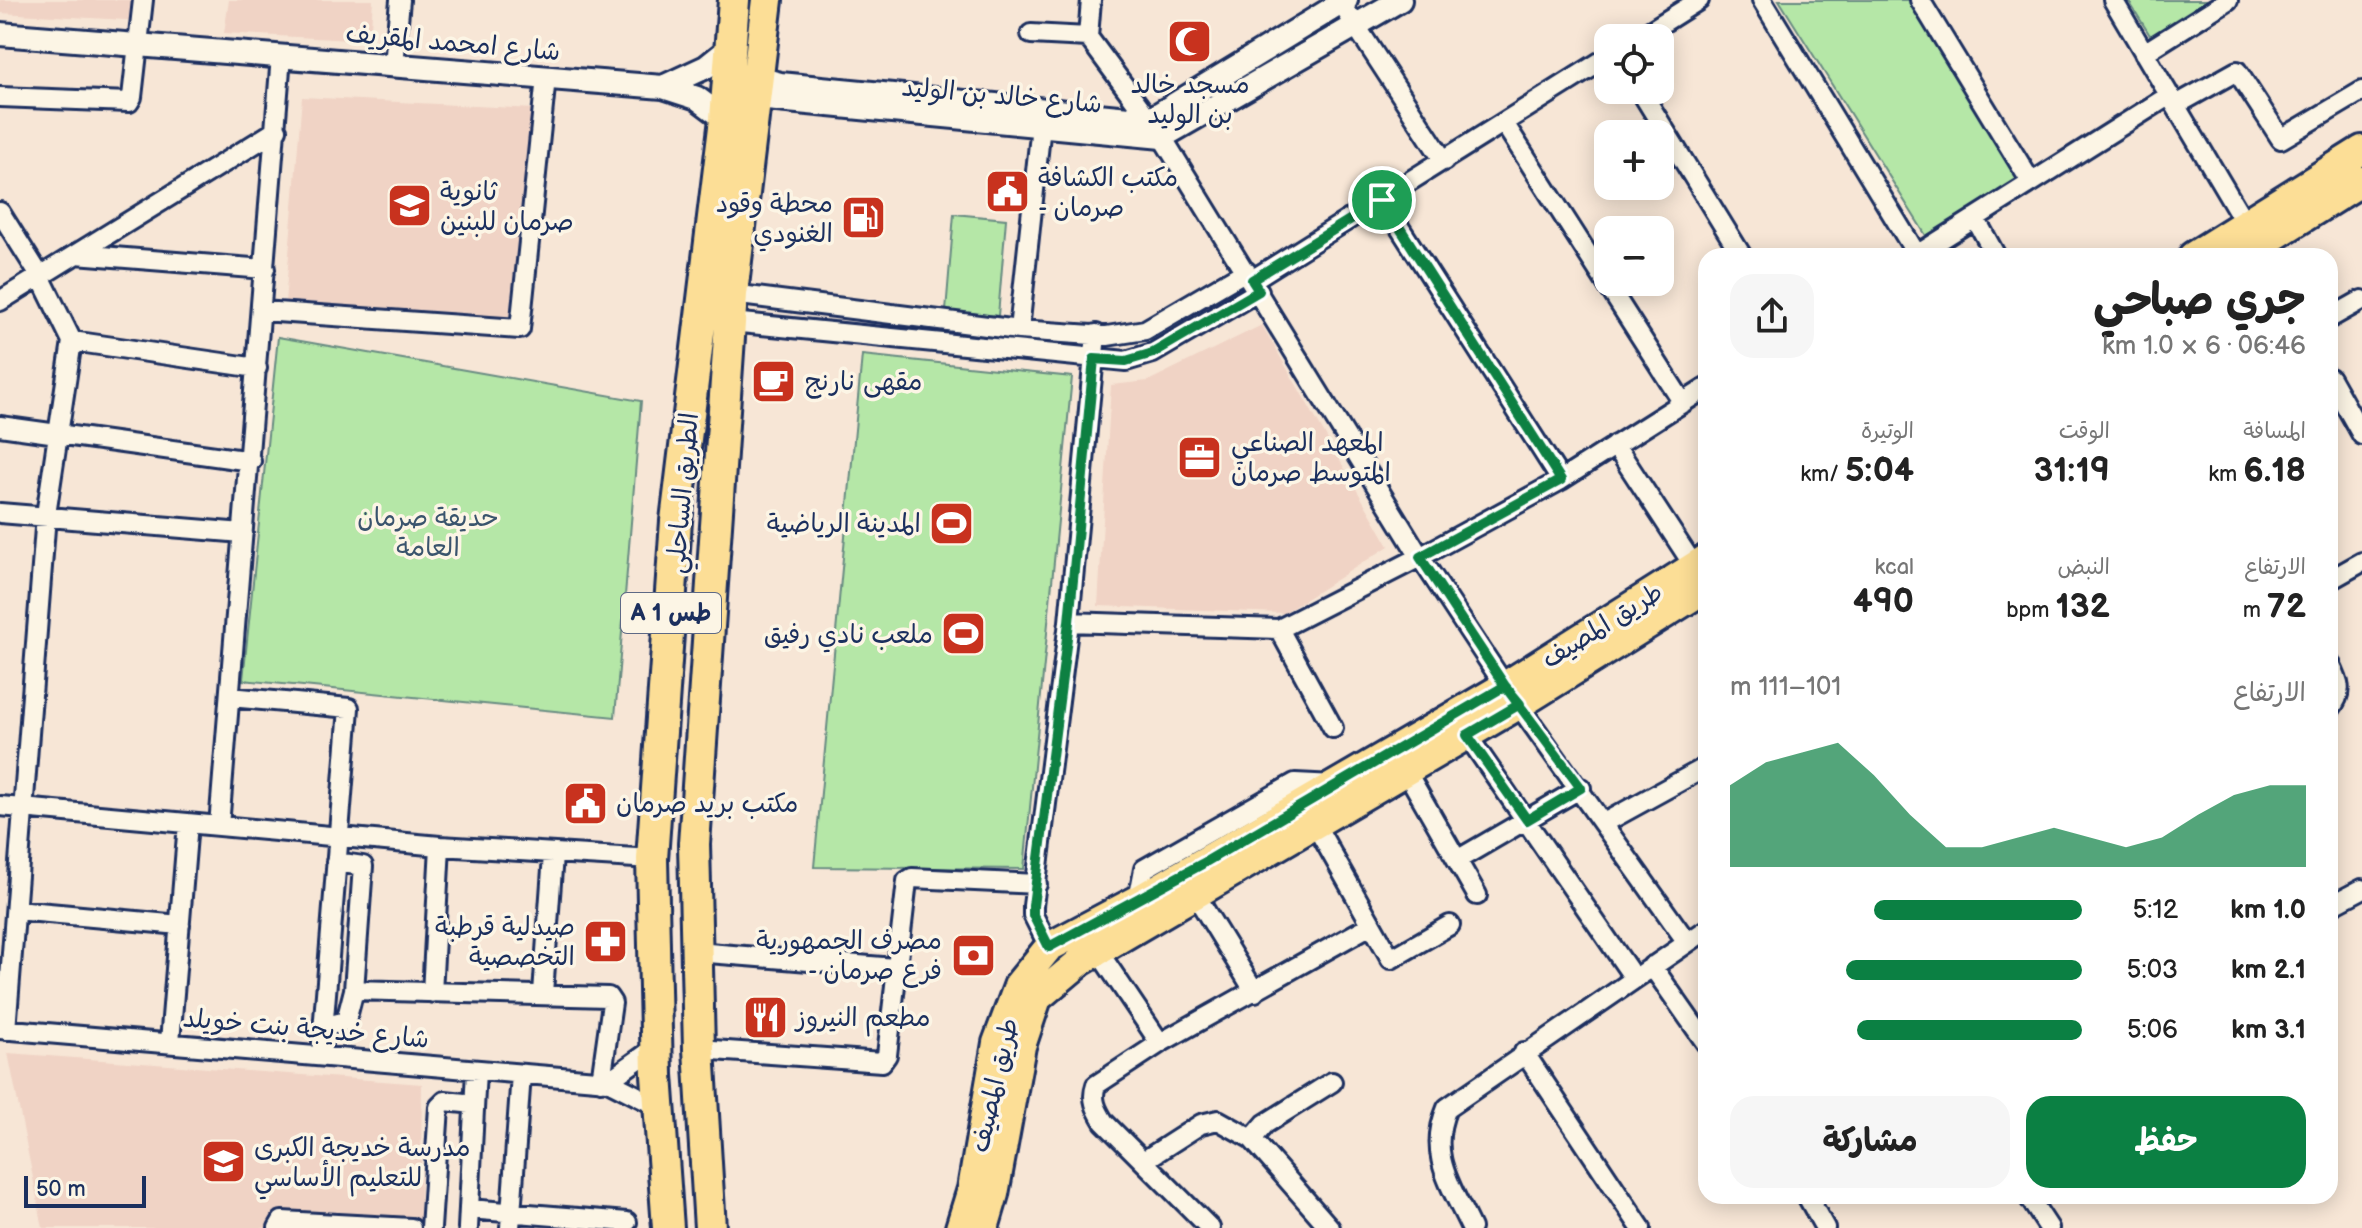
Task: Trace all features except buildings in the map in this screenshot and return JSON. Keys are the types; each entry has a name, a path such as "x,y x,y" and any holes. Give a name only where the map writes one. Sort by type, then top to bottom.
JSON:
{"highway":[{"name":"الطريق الساحلي","path":"668,1228 656,1047 652,859 676,521 725,119 734,0"},
{"name":"الطريق الساحلي","path":"710,1228 699,1049 694,844 732,308 767,0"}],"main road":[{"path":"2252,246 2362,150"},
{"path":"2252,246 2362,181"},
{"name":"طريق المصيف","path":"960,1228 972,1189 997,1043 1019,984 1049,947 1138,900 1335,785 1513,695 1698,574"},
{"name":"طريق المصيف","path":"984,1228 994,1194 1021,1046 1037,998 1098,951 1467,735 1513,695"}],"street":[{"path":"0,97 129,102 143,0"},
{"path":"394,65 400,0"},
{"path":"1091,0 1088,37 1156,128 1420,557 1687,942"},
{"path":"1156,128 1356,28 1400,0"},
{"path":"1661,24 1699,0"},
{"path":"1762,0 1912,248"},
{"path":"1920,0 2031,182"},
{"path":"2113,0 2173,100 2252,246"},
{"path":"2144,53 2228,0"},
{"path":"1156,128 1343,2 1356,28 1444,161"},
{"name":"شارع امحمد المقريف","path":"0,34 663,87 697,98 725,119"},
{"path":"1031,34 1088,37"},
{"name":"شارع امحمد المقريف","path":"663,87 706,67 731,47"},
{"path":"219,826 251,461 281,56"},
{"path":"732,308 1126,361 1153,353 1252,280 1594,66"},
{"path":"1927,248 2031,182 2173,100 2237,71 2281,139 2362,91"},
{"path":"262,311 520,329 546,77"},
{"name":"شارع خالد بن الوليد","path":"756,88 1041,125 1156,128"},
{"name":"شارع خالد بن الوليد","path":"869,102 1156,128"},
{"path":"1649,104 1737,248"},
{"path":"1504,123 1683,403"},
{"path":"1019,330 1041,125"},
{"path":"0,301 277,130"},
{"path":"1382,200 1561,480"},
{"path":"0,212 40,276 72,341 46,515 25,809 3,1029"},
{"path":"1975,218 1992,248"},
{"path":"76,254 265,269"},
{"path":"732,308 1096,334 1145,330 1252,280"},
{"path":"2338,314 2362,300"},
{"path":"1049,947 1033,915 1069,622 1096,334"},
{"path":"72,341 257,368"},
{"path":"2338,392 2362,435"},
{"path":"1069,622 1279,629 1561,480 1698,393"},
{"path":"0,426 251,461"},
{"path":"1615,445 1698,565"},
{"path":"0,513 243,533"},
{"path":"2338,576 2362,562"},
{"path":"1279,629 1333,728"},
{"path":"2338,680 2341,687 2338,700"},
{"path":"230,697 348,706 321,1056"},
{"path":"1467,735 1634,978"},
{"path":"1406,771 1477,895"},
{"path":"1604,823 1698,771"},
{"path":"1457,860 1581,788"},
{"path":"0,806 440,846 652,859"},
{"path":"170,1042 188,823"},
{"path":"1315,824 1391,959 1450,925"},
{"path":"432,993 440,846"},
{"path":"543,993 553,855"},
{"path":"323,1027 346,1021 354,990 363,866 336,862"},
{"path":"699,1049 882,1062 887,1055 895,968 909,879 1037,884"},
{"path":"2338,902 2362,889"},
{"path":"1195,894 1255,992"},
{"path":"16,910 180,925"},
{"path":"1210,1228 1104,1122 1093,1094 1096,1085 1160,1043 1371,925"},
{"path":"1471,1228 1439,1157 1437,1133 1447,1108 1457,1098 1698,935"},
{"path":"1098,951 1160,1043"},
{"path":"696,952 895,968"},
{"path":"1652,966 1698,1032"},
{"path":"354,990 608,997 612,1000 604,1081"},
{"name":"شارع خديجة بنت خويلد","path":"3,1029 604,1081"},
{"path":"604,1081 656,1047"},
{"path":"1524,1052 1641,1228"},
{"path":"468,1228 476,1070"},
{"path":"511,1220 521,1074"},
{"path":"604,1081 659,1107"},
{"path":"1252,1139 1265,1124 1332,1082"},
{"path":"431,1228 439,1107 445,1101 474,1104"},
{"path":"1145,1160 1213,1119 1252,1139 1330,1228"},
{"path":"1812,1204 1825,1228"},
{"path":"2033,1204 2049,1228"},
{"path":"469,1209 511,1220 627,1222"},
{"path":"278,1228 282,1221 411,1228"}],"shaded area":[{"path":"0,0 145,0 144,21 0,13"},
{"path":"229,0 373,0 370,41 224,33"},
{"name":"ثانوية صرمان للبنين","path":"302,97 535,109 513,320 285,303"},
{"path":"1262,325 1389,546 1284,613 1098,606 1111,385 1148,381"},
{"path":"8,1053 422,1084 420,1223 277,1216 275,1228 43,1228"}],"green space":[{"path":"1779,0 1911,0 2027,186 1932,245"},
{"path":"2128,0 2218,0 2156,45"},
{"path":"954,214 1006,219 998,316 946,311"},
{"name":"حديقة صرمان العامة","path":"278,337 641,401 615,717 243,680"},
{"name":"المدينة الرياضية","path":"862,355 1072,377 1024,869 814,867"}],"place":[{"name":"مسجد خالد بن الوليد","path":"1190,41"},
{"name":"مكتب الكشافة - صرمان","path":"1007,192"},
{"name":"ثانوية صرمان للبنين","path":"409,206"},
{"name":"محطة وقود الغنودي","path":"864,218"},
{"name":"مقهى نارنج","path":"774,381"},
{"name":"المعهد الصناعي المتوسط صرمان","path":"1200,457"},
{"name":"المدينة الرياضية","path":"952,523"},
{"name":"ملعب نادي رفيق","path":"964,634"},
{"name":"مكتب بريد صرمان","path":"585,803"},
{"name":"صيدلية قرطبة التخصصية","path":"606,941"},
{"name":"مصرف الجمهورية - فرع صرمان","path":"973,955"},
{"name":"مطعم النيروز","path":"765,1017"},
{"name":"مدرسة خديجة الكبرى للتعليم الأساسي","path":"223,1162"}],"route":[{"path":"1382,200 1252,280 1259,291 1153,353 1126,361 1094,359 1069,622 1033,906 1033,915 1049,947 1202,864 1505,686 1520,704 1467,735 1527,820 1581,788 1520,704 1505,686 1420,557 1561,480 1382,200"}]}
